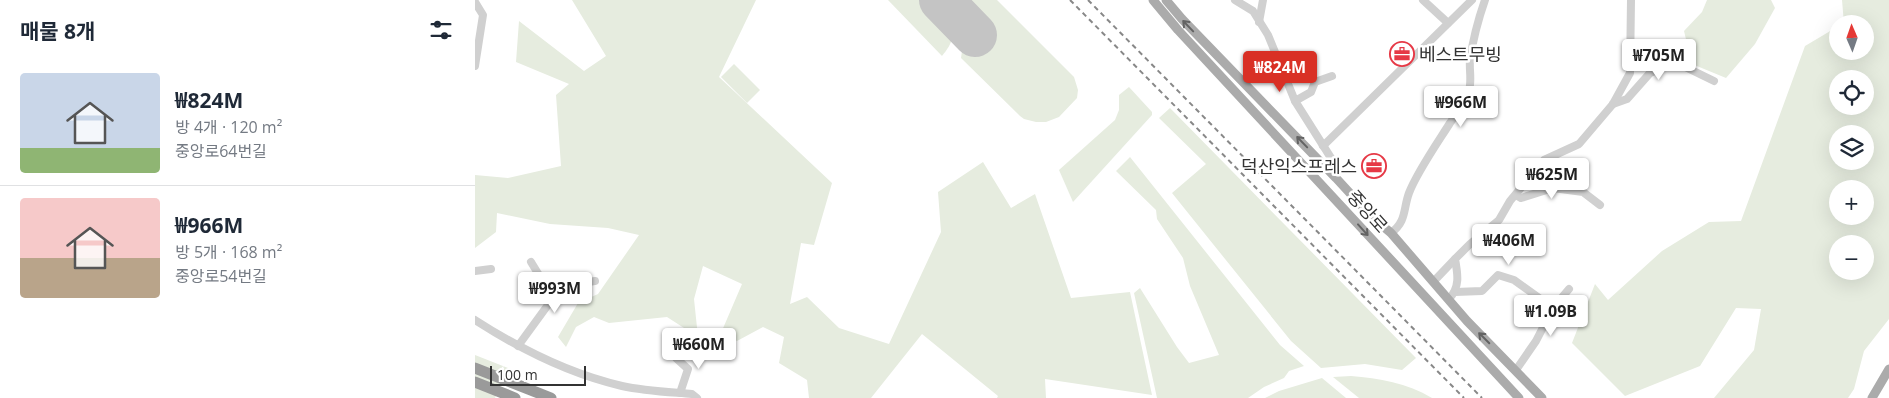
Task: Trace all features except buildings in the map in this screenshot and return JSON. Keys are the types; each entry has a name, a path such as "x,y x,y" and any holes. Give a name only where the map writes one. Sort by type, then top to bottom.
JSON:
{"highway":[{"path":"475,368 551,398"},
{"path":"475,382 515,398"}],"main road":[{"name":"중앙로","path":"1153,0 1178,30 1519,398"},
{"name":"중앙로","path":"1166,0 1370,215 1391,233 1434,281 1452,295 1467,321 1542,398"},
{"path":"1871,398 1889,369"}],"street":[{"path":"1235,0 1253,11 1268,35 1295,101 1331,158 1336,178"},
{"path":"1259,22 1263,0"},
{"path":"1423,0 1448,23"},
{"path":"1323,146 1472,0"},
{"path":"1391,233 1397,228 1405,214 1409,193 1436,145 1465,102 1470,88 1469,70 1472,44 1485,0"},
{"path":"1434,281 1470,244 1499,220 1544,160 1579,144 1613,104 1630,73 1632,42 1631,0"},
{"path":"475,2 483,15 475,66"},
{"path":"1613,104 1627,99 1650,73 1675,62 1714,81"},
{"path":"1295,101 1311,92 1315,82 1332,76"},
{"path":"1516,195 1521,198 1553,188 1583,192 1600,205"},
{"path":"1455,259 1458,280 1452,295 1482,291 1498,275 1514,280 1553,308"},
{"path":"531,262 553,298"},
{"path":"475,271 491,269"},
{"path":"518,346 553,298 573,284 595,281"},
{"path":"1516,370 1536,341 1553,308 1569,289"},
{"path":"475,320 518,346 600,381 646,390 692,394 697,398"},
{"path":"675,358 688,369 681,393"}],"shaded area":[{"path":"572,0 756,0 719,77 832,183 814,245 801,243 790,304 807,297 839,328 889,344 941,232 938,192 983,162 1011,208 1035,194 1071,298 1130,292 1152,395 1045,379 1046,398 997,398 998,396 922,334 871,398 809,398 807,380 779,363 784,337 763,327 737,341 721,333 742,284 703,266 694,299 698,337 667,317 609,323 594,317 576,327 566,347 558,337 578,303 598,294 639,235 608,228 550,224 497,213 496,232 475,248 475,175 508,178 561,166 556,95 569,84 516,62 519,21 584,71 606,56"},
{"path":"888,0 925,0 945,19 950,25 952,39 942,56"},
{"path":"953,0 997,0 1074,77 1078,90 1077,98 1059,117 1046,122 1036,122 1020,116 961,58 962,51 984,31"},
{"path":"1707,0 1771,0 1775,8 1755,44 1726,78 1692,64 1684,31 1702,12"},
{"path":"1842,0 1889,0 1889,319 1864,351 1854,389 1848,398 1714,398 1754,350 1761,309 1736,308 1700,366 1625,396 1572,343 1595,284 1608,300 1662,251 1709,222 1741,221 1805,46 1829,32 1829,60 1874,60 1874,15 1843,15"},
{"path":"734,64 760,90 747,103 721,77"},
{"path":"1129,87 1152,112 1152,115 1073,202 1059,170 1115,120 1119,110 1119,95"},
{"path":"1170,108 1416,358 1402,370 1365,364 1321,368 1291,341 1172,193 1206,164 1159,118"},
{"path":"1130,157 1280,345 1304,366 1289,371 1284,378 1264,387 1248,398 1157,398 1134,293 1140,288 1189,363 1219,355 1190,286 1183,258 1157,219 1156,210 1116,171"},
{"path":"475,355 508,368 495,398 475,398"},
{"path":"1351,376 1393,382 1432,398 1359,398 1333,377"},
{"path":"1322,378 1346,398 1265,398 1279,391"}],"runway":[{"path":"941,0 975,35"}],"railway":[{"path":"1070,0 1464,398"},
{"path":"1088,0 1482,398"}],"place":[{"name":"베스트무빙","path":"1402,54"},
{"name":"덕산익스프레스","path":"1374,166"}]}
